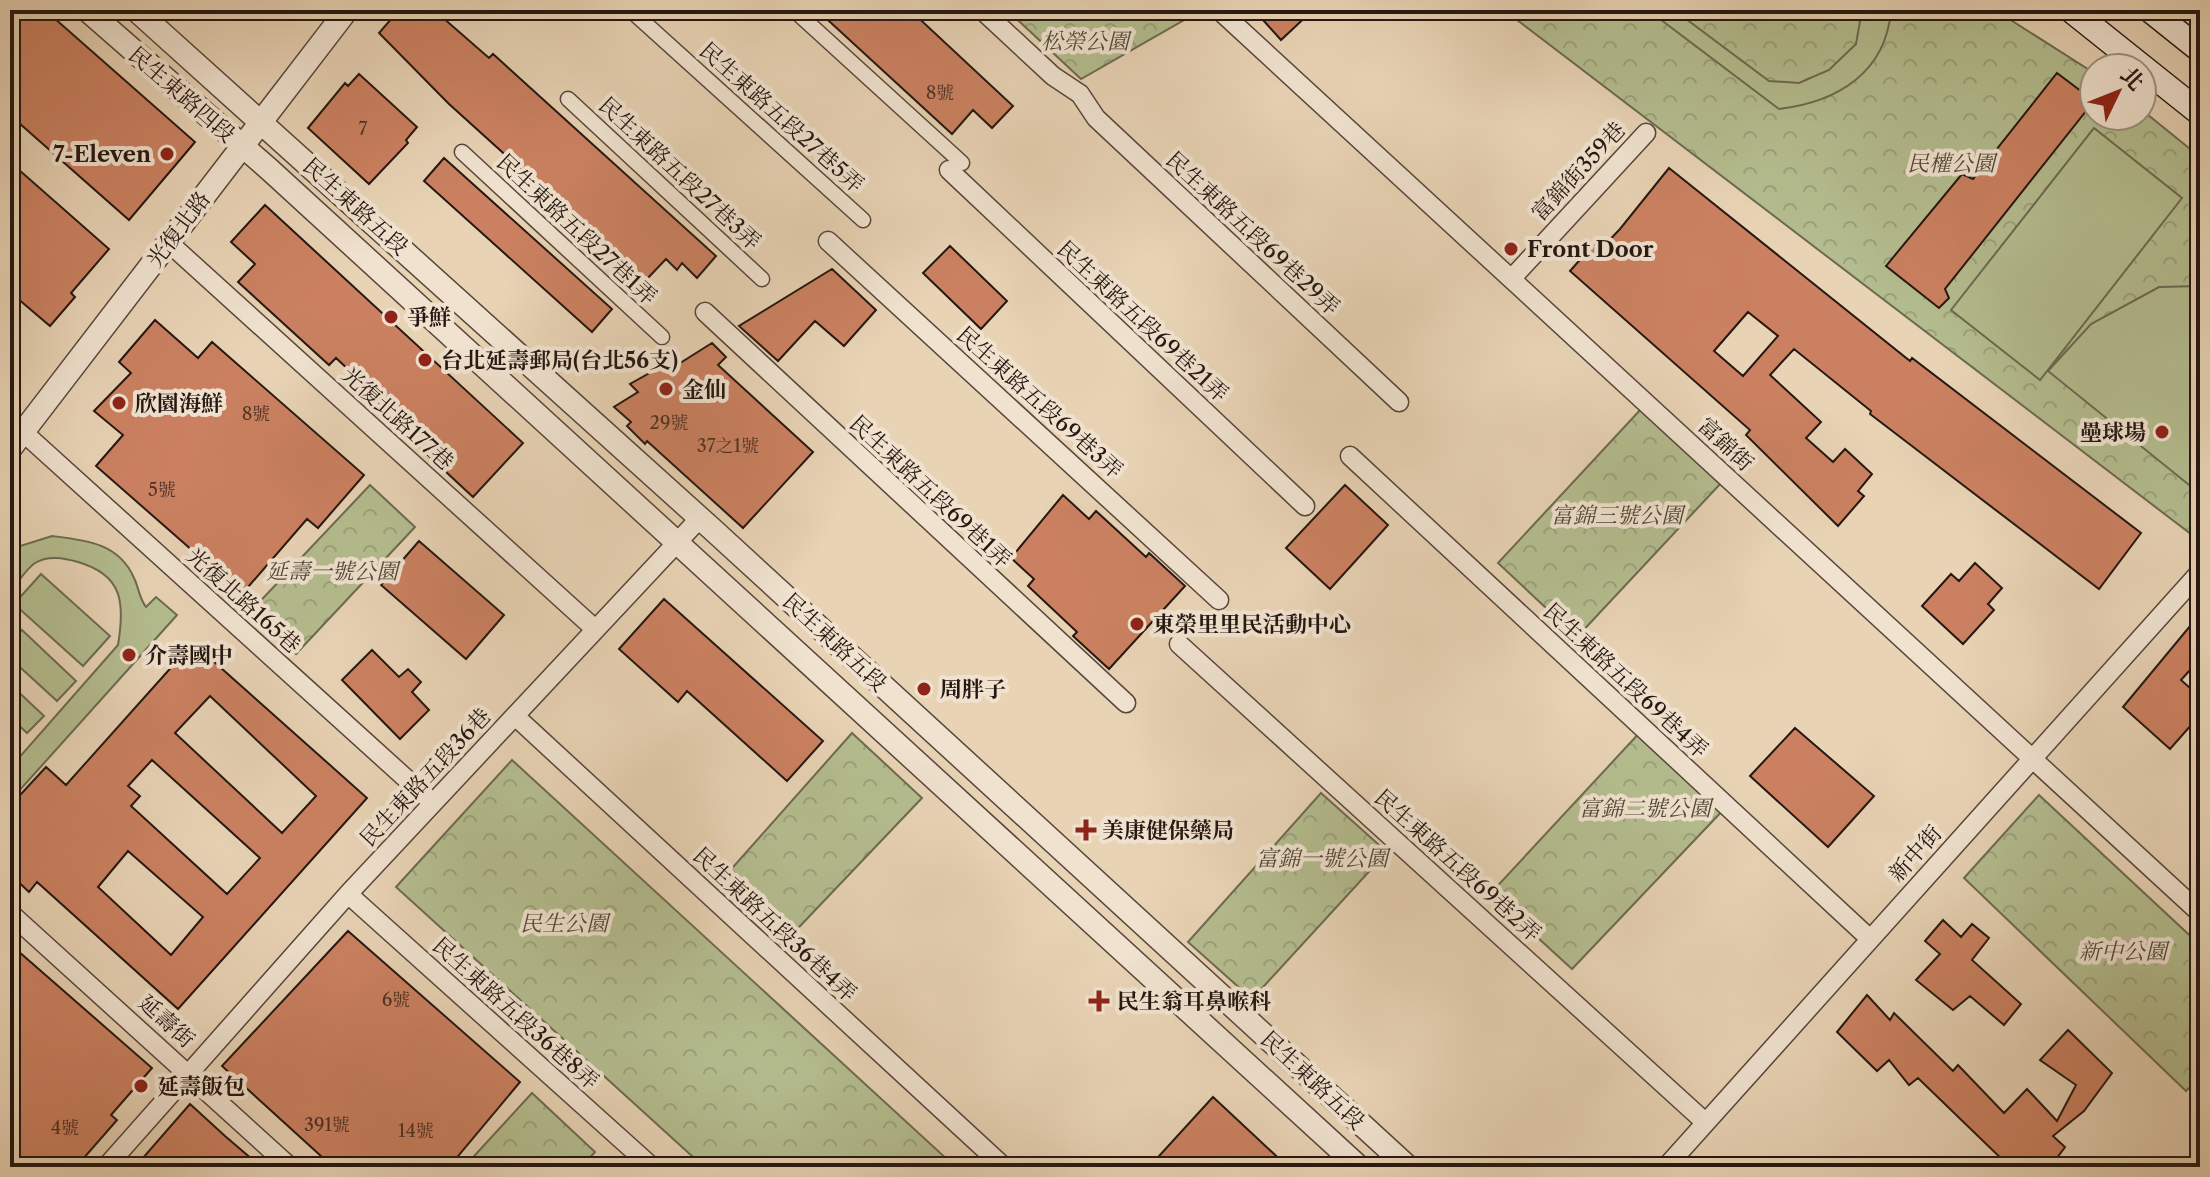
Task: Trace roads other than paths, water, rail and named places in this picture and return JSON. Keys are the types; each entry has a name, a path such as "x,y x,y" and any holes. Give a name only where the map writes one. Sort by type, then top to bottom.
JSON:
{"main road":[{"path":"2071,10 2200,113"},
{"path":"2150,10 2200,50"}],"street":[{"name":"民生東路四段","path":"87,10 242,145"},
{"name":"民生東路四段","path":"136,10 261,120"},
{"name":"光復北路","path":"16,440 347,10"},
{"path":"794,10 956,166"},
{"name":"民生東路五段69巷29弄","path":"982,10 1053,76 1080,94 1096,118 1399,402"},
{"name":"富錦街","path":"1219,10 1513,277 2200,913"},
{"name":"民生東路五段27巷5弄","path":"636,15 863,220"},
{"name":"民生東路五段27巷3弄","path":"568,99 762,279"},
{"name":"民生東路五段","path":"261,120 1408,1167"},
{"name":"富錦街359巷","path":"1513,277 1646,133"},
{"name":"民生東路五段","path":"242,145 1359,1167"},
{"name":"民生東路五段27巷1弄","path":"462,152 662,337"},
{"name":"民生東路五段69巷21弄","path":"956,166 1305,506"},
{"name":"民生東路五段69巷3弄","path":"828,241 1219,600"},
{"name":"光復北路177巷","path":"168,242 595,629"},
{"name":"民生東路五段69巷1弄","path":"705,312 1126,703"},
{"name":"光復北路165巷","path":"16,440 433,803"},
{"name":"民生東路五段69巷4弄","path":"1350,456 1869,938"},
{"name":"民生東路五段36巷","path":"106,1167 348,894 700,518"},
{"name":"新中街","path":"1666,1167 2200,572"},
{"name":"民生東路五段69巷2弄","path":"1179,644 1705,1122"},
{"name":"民生東路五段36巷4弄","path":"515,716 1004,1167"},
{"name":"民生東路五段36巷8弄","path":"348,894 652,1167"},
{"name":"延壽街","path":"10,913 290,1167"}],"place":[{"name":"7-Eleven","path":"167,154"},
{"name":"Front Door","path":"1511,249"},
{"name":"爭鮮","path":"391,317"},
{"name":"台北延壽郵局(台北56支)","path":"425,360"},
{"name":"金仙","path":"666,389"},
{"name":"欣園海鮮","path":"119,403"},
{"name":"壘球場","path":"2162,432"},
{"name":"東榮里里民活動中心","path":"1137,624"},
{"name":"介壽國中","path":"129,655"},
{"name":"周胖子","path":"924,689"},
{"name":"美康健保藥局","path":"1086,830"},
{"name":"民生翁耳鼻喉科","path":"1099,1001"},
{"name":"延壽飯包","path":"141,1086"}],"park label":[{"name":"松榮公園","path":"1085,41"},
{"name":"民權公園","path":"1951,163"},
{"name":"富錦三號公園","path":"1617,515"},
{"name":"延壽一號公園","path":"332,571"},
{"name":"富錦二號公園","path":"1645,808"},
{"name":"富錦一號公園","path":"1322,858"},
{"name":"民生公園","path":"564,923"},
{"name":"新中公園","path":"2123,951"}]}
